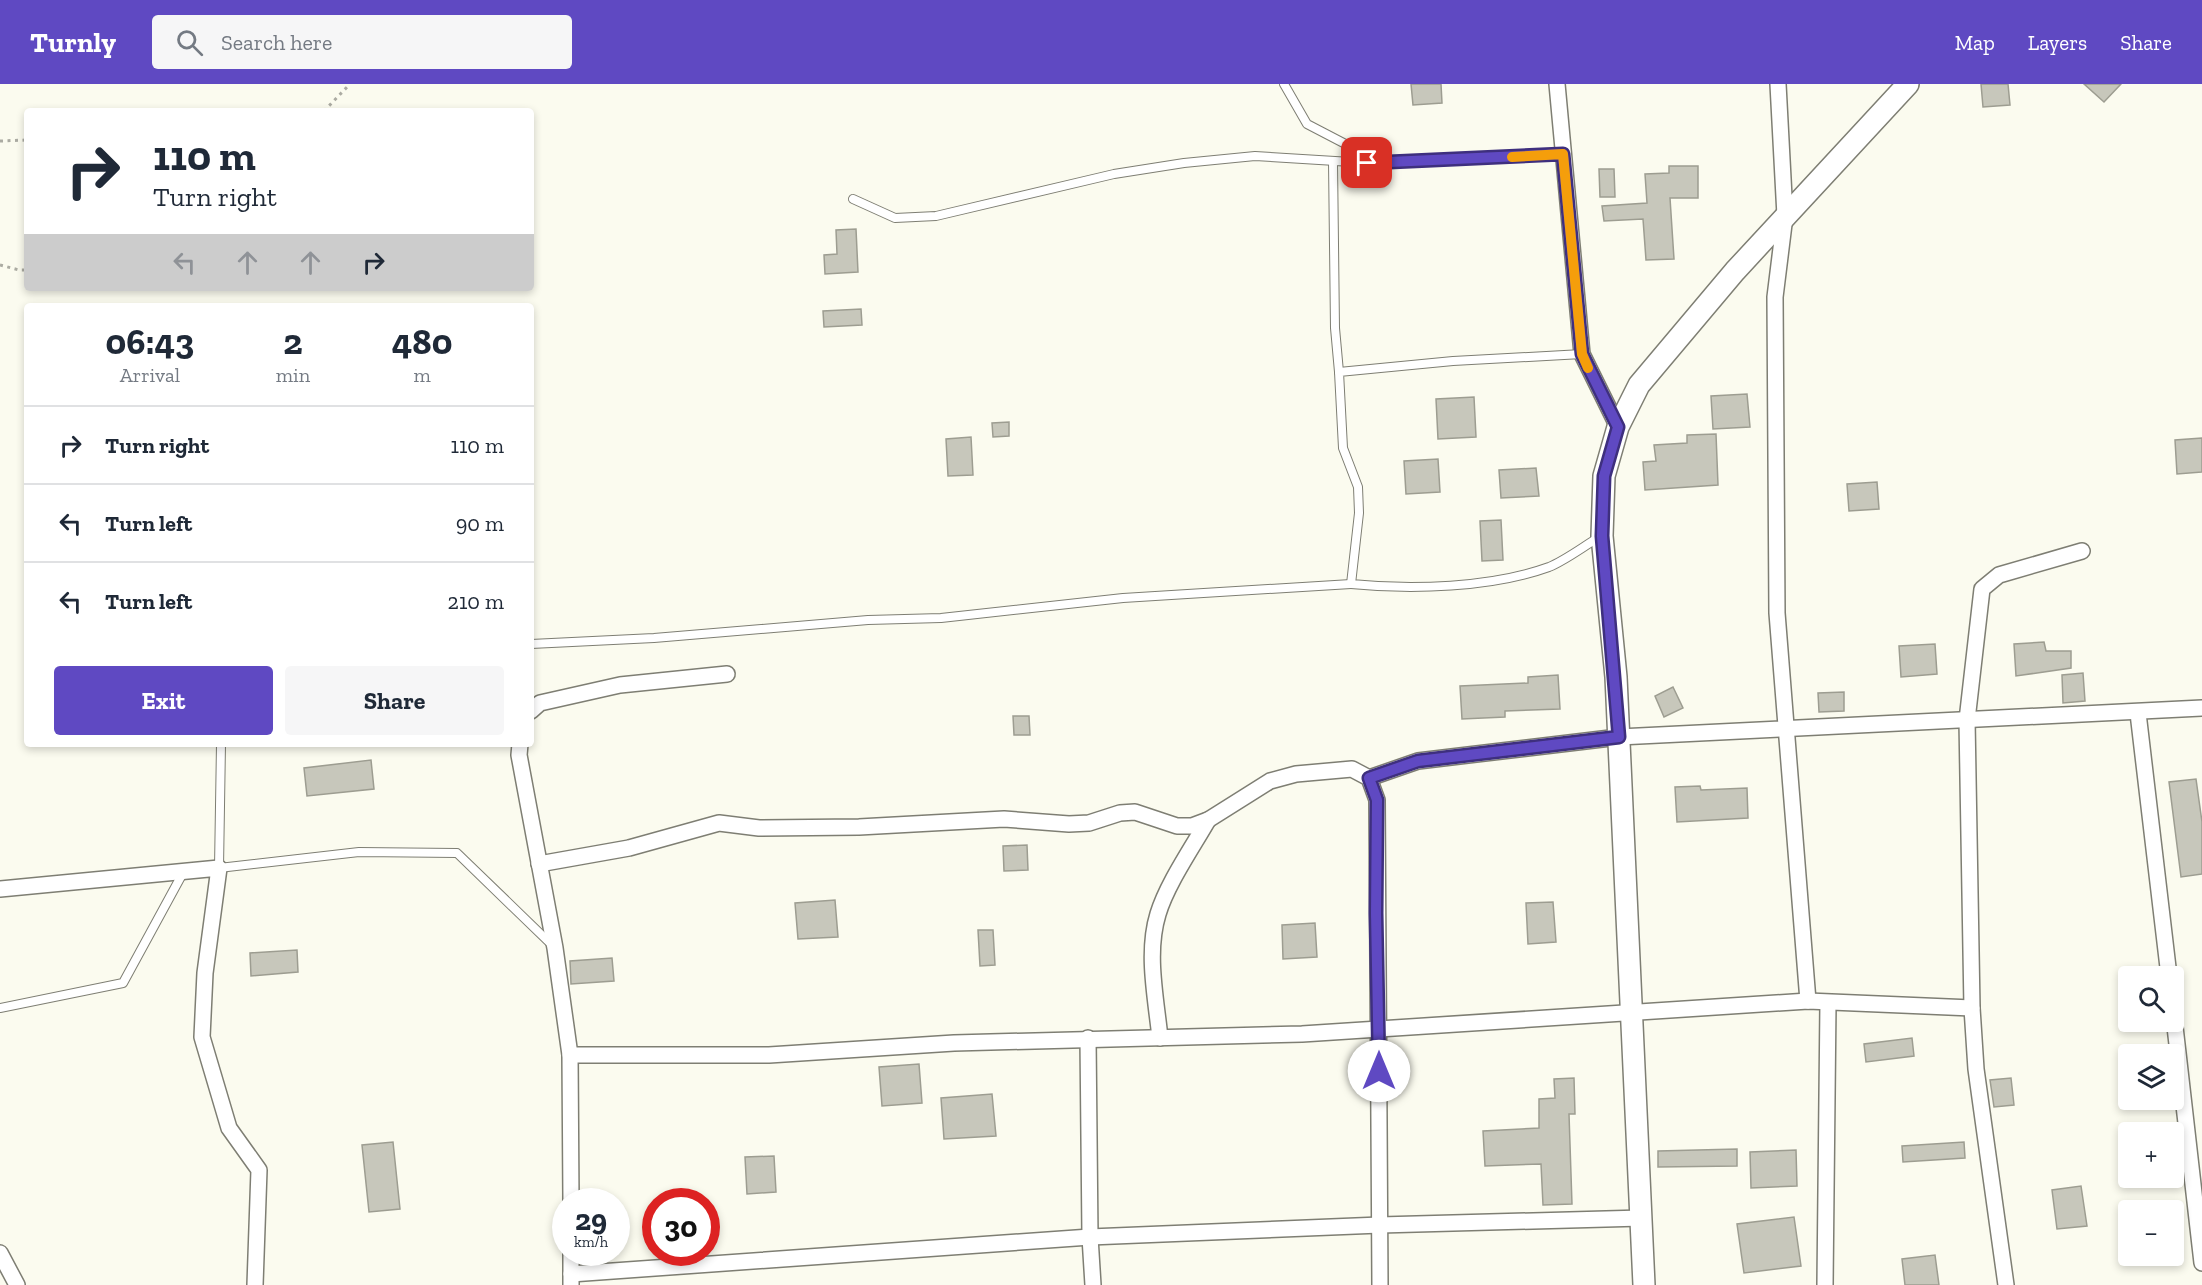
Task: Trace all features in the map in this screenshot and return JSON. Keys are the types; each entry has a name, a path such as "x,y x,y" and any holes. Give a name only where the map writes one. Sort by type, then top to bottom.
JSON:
{"street":[{"path":"1557,84 1582,354 1618,427"},
{"path":"1778,84 1785,216 1775,297 1777,613 1808,1001"},
{"path":"1644,1285 1619,737 1602,536 1604,476 1618,427 1639,385 1735,271 1908,84"},
{"path":"2006,1285 1976,1069 1972,1008 1967,720 1982,590 1998,575 2082,551"},
{"path":"534,708 540,703 620,686 728,674"},
{"path":"1369,778 1418,761 1619,737 1787,727 2138,713 2202,708"},
{"path":"2138,713 2168,966"},
{"path":"520,747 519,754 555,948 570,1055 571,1188"},
{"path":"539,864 629,848 718,823 759,828 859,827 1004,819 1069,824 1089,823 1120,813 1135,812 1177,826 1192,826 1208,820 1270,781 1296,774 1352,769 1369,778 1377,800 1380,1285"},
{"path":"1160,1038 1153,969 1157,916 1163,898 1208,820"},
{"path":"0,889 219,868 205,974 202,1037 229,1128 259,1170 255,1285"},
{"path":"570,1055 769,1055 954,1042 1302,1034 1808,1001 1972,1008"},
{"path":"1825,1285 1828,1003"},
{"path":"2176,1032 2202,1263"},
{"path":"1088,1038 1090,1237 1093,1285"},
{"path":"571,1279 1090,1237 1380,1225 1642,1218"},
{"path":"0,1253 17,1285"}],"lane":[{"path":"1284,84 1307,124 1384,164"},
{"path":"853,199 895,218 936,216 1114,174 1184,163 1255,156 1384,164 1563,154"},
{"path":"1333,161 1335,328 1343,448 1358,486 1359,513 1351,584"},
{"path":"1339,372 1453,361 1582,354"},
{"path":"534,644 654,638 868,620 941,618 1124,598 1351,584 1410,588 1500,578 1549,567 1602,536"},
{"path":"221,747 219,868 359,852 457,853 555,948"},
{"path":"0,1008 123,983 185,870"}],"path":[{"path":"327,108 350,84"},
{"path":"0,141 24,140"},
{"path":"0,265 24,270"}],"building":[{"path":"1411,84 1441,84 1442,103 1413,105"},
{"path":"1981,84 2008,84 2010,105 1983,107"},
{"path":"2084,84 2121,84 2104,102"},
{"path":"1669,166 1698,166 1698,198 1670,198 1674,259 1646,260 1643,219 1604,221 1602,206 1647,203 1645,174 1669,173"},
{"path":"1599,169 1614,169 1615,197 1600,197"},
{"path":"856,229 858,272 825,274 824,255 837,254 836,230"},
{"path":"861,309 862,325 824,327 823,311"},
{"path":"1747,394 1750,427 1713,429 1711,396"},
{"path":"1474,397 1476,437 1438,439 1436,399"},
{"path":"1009,422 1009,436 993,437 992,423"},
{"path":"1716,434 1718,485 1645,490 1643,462 1656,461 1654,445 1687,443 1687,435"},
{"path":"971,437 973,475 948,476 946,439"},
{"path":"2202,438 2202,472 2177,474 2175,440"},
{"path":"1438,459 1440,492 1406,494 1404,461"},
{"path":"1536,468 1539,496 1501,498 1499,470"},
{"path":"1877,482 1879,509 1849,511 1847,484"},
{"path":"1501,520 1503,560 1482,561 1480,521"},
{"path":"2044,642 2046,651 2071,651 2071,668 2016,676 2014,644"},
{"path":"1935,644 1937,674 1901,677 1899,646"},
{"path":"2083,673 2085,701 2063,703 2062,675"},
{"path":"1558,675 1560,709 1505,711 1505,717 1462,719 1460,686 1528,683 1528,677"},
{"path":"1673,687 1683,708 1664,717 1655,696"},
{"path":"1844,692 1844,711 1819,712 1818,693"},
{"path":"1013,716 1029,716 1030,735 1014,735"},
{"path":"371,760 374,789 307,796 304,768"},
{"path":"2196,779 2202,822 2202,874 2181,877 2169,782"},
{"path":"1700,786 1701,790 1747,788 1748,818 1677,822 1675,787"},
{"path":"1027,845 1028,870 1004,871 1003,846"},
{"path":"835,900 838,937 798,939 795,903"},
{"path":"1553,902 1556,942 1528,944 1526,903"},
{"path":"1315,923 1317,957 1283,959 1282,925"},
{"path":"978,930 993,930 995,965 980,966"},
{"path":"297,950 298,972 251,976 250,953"},
{"path":"612,958 614,981 571,984 570,961"},
{"path":"1912,1038 1914,1056 1866,1062 1864,1044"},
{"path":"919,1064 922,1103 882,1106 879,1067"},
{"path":"1574,1078 1575,1114 1569,1114 1572,1204 1543,1205 1541,1164 1485,1166 1483,1131 1539,1128 1539,1099 1555,1098 1554,1079"},
{"path":"2011,1078 2014,1105 1994,1107 1990,1080"},
{"path":"992,1094 996,1136 944,1139 941,1098"},
{"path":"393,1142 400,1209 369,1212 362,1145"},
{"path":"1964,1142 1965,1158 1903,1162 1902,1146"},
{"path":"1737,1149 1737,1166 1658,1167 1658,1151"},
{"path":"1796,1150 1797,1186 1751,1188 1750,1152"},
{"path":"774,1156 776,1192 747,1194 745,1157"},
{"path":"2081,1186 2087,1226 2057,1229 2052,1190"},
{"path":"1794,1217 1801,1266 1744,1273 1737,1224"},
{"path":"1935,1255 1939,1285 1905,1285 1902,1259"}],"slow traffic":[{"path":"1512,157 1563,154 1582,354 1588,368"}],"route":[{"path":"1367,163 1563,154 1582,354 1618,427 1604,476 1602,536 1616,677 1619,737 1418,761 1369,778 1377,800 1376,913 1379,1071"}]}
